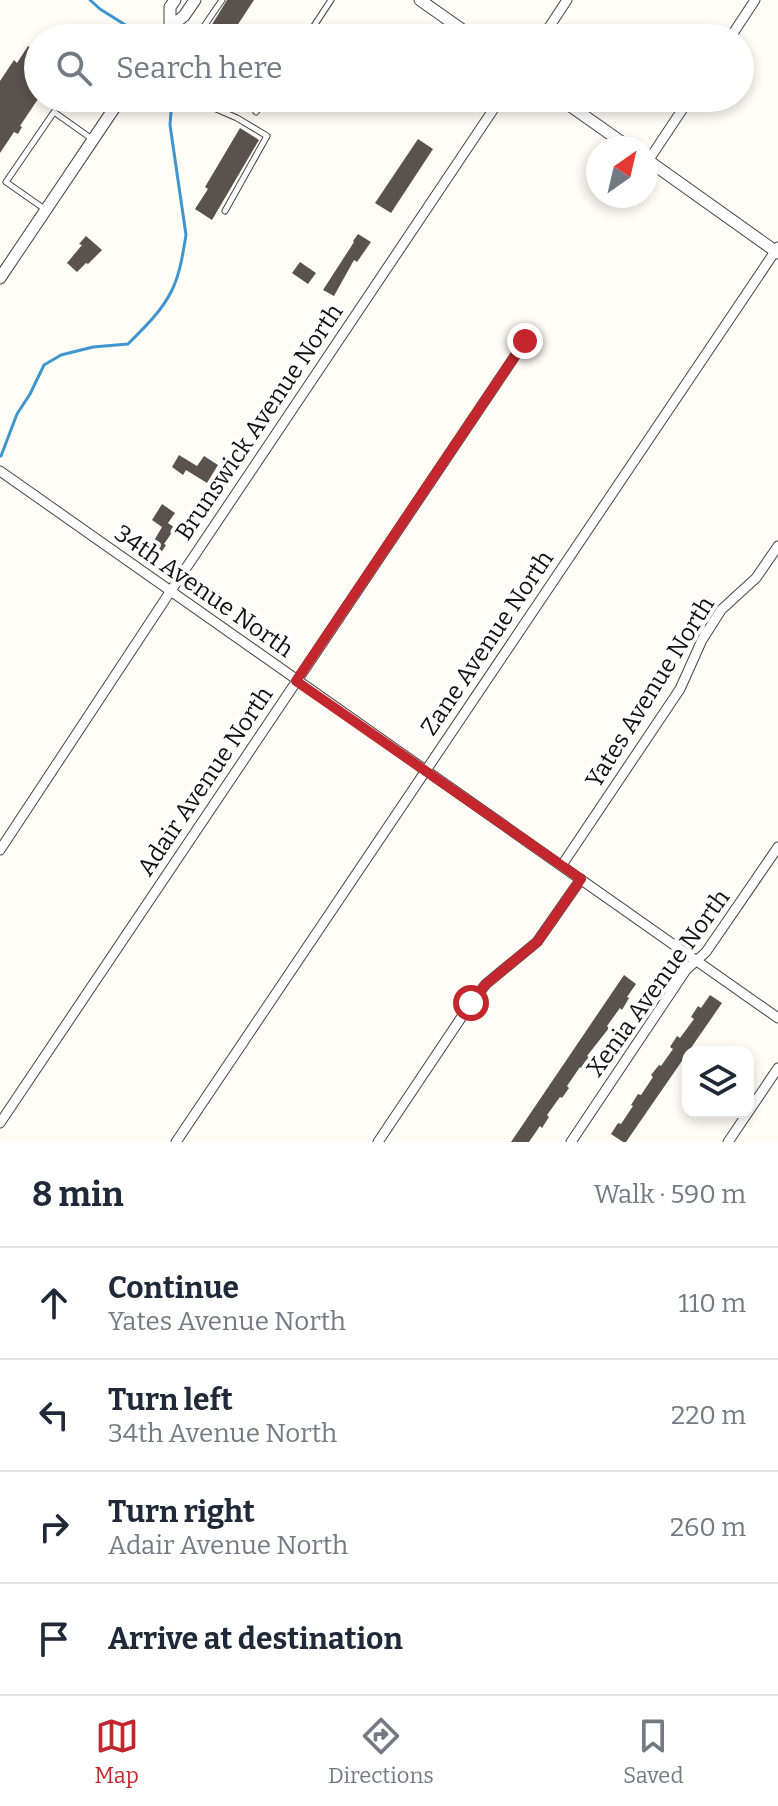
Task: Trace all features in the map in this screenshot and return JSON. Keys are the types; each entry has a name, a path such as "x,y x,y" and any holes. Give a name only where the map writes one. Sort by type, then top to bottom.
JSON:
{"street":[{"path":"167,24 170,7 175,0"},
{"path":"175,24 195,0"},
{"path":"420,0 454,24"},
{"path":"551,24 567,0"},
{"path":"739,24 755,0"},
{"path":"0,278 111,112"},
{"name":"Brunswick Avenue North","path":"0,850 492,112"},
{"path":"579,112 613,136"},
{"path":"658,144 680,112"},
{"path":"658,168 777,250"},
{"name":"Zane Avenue North","path":"176,1142 777,250"},
{"name":"Adair Avenue North","path":"0,1123 525,341"},
{"name":"34th Avenue North","path":"0,471 778,1018"},
{"name":"Yates Avenue North","path":"562,865 680,689 702,640 721,610 756,578 778,546"},
{"name":"Xenia Avenue North","path":"571,1142 686,970 706,952 778,847"},
{"path":"378,1142 471,1003 486,984 537,942 581,879"},
{"path":"728,1142 778,1068"}],"lane":[{"path":"206,24 222,0"},
{"path":"315,24 331,0"},
{"path":"46,210 6,182 54,112 93,139"},
{"path":"223,112 267,136 225,211"}],"building":[{"path":"227,0 254,0 238,24 212,24"},
{"path":"24,52 24,112 29,112 18,134 14,132 0,153 0,81 14,60 17,63"},
{"path":"240,128 259,140 212,220 195,209"},
{"path":"418,139 433,149 391,213 375,203"},
{"path":"358,234 371,242 357,262 354,260 334,296 323,290"},
{"path":"86,236 102,250 77,272 67,263"},
{"path":"300,262 316,273 308,284 292,273"},
{"path":"179,455 197,466 204,456 218,465 207,483 186,470 183,475 172,467"},
{"path":"162,504 175,513 168,523 175,528 159,556 149,549 162,527 152,520"},
{"path":"624,975 636,984 622,1010 620,1008 587,1056 590,1058 582,1069 580,1067 567,1086 569,1088 547,1115 549,1117 542,1128 540,1126 529,1142 511,1142"},
{"path":"710,995 722,1003 692,1046 682,1046 682,1061 626,1142 623,1142 611,1134 618,1123 621,1124 638,1094 641,1095 653,1077 651,1075 673,1049 670,1047 677,1036 680,1038 694,1019 691,1017 698,1006 701,1008"}],"waterway":[{"path":"90,0 124,24"},
{"path":"1,456 17,414 44,365 61,355 93,347 128,344 158,312 172,290 186,235 170,125 171,112"}],"route":[{"path":"471,1003 486,984 537,942 581,879 296,681 525,341"}]}
